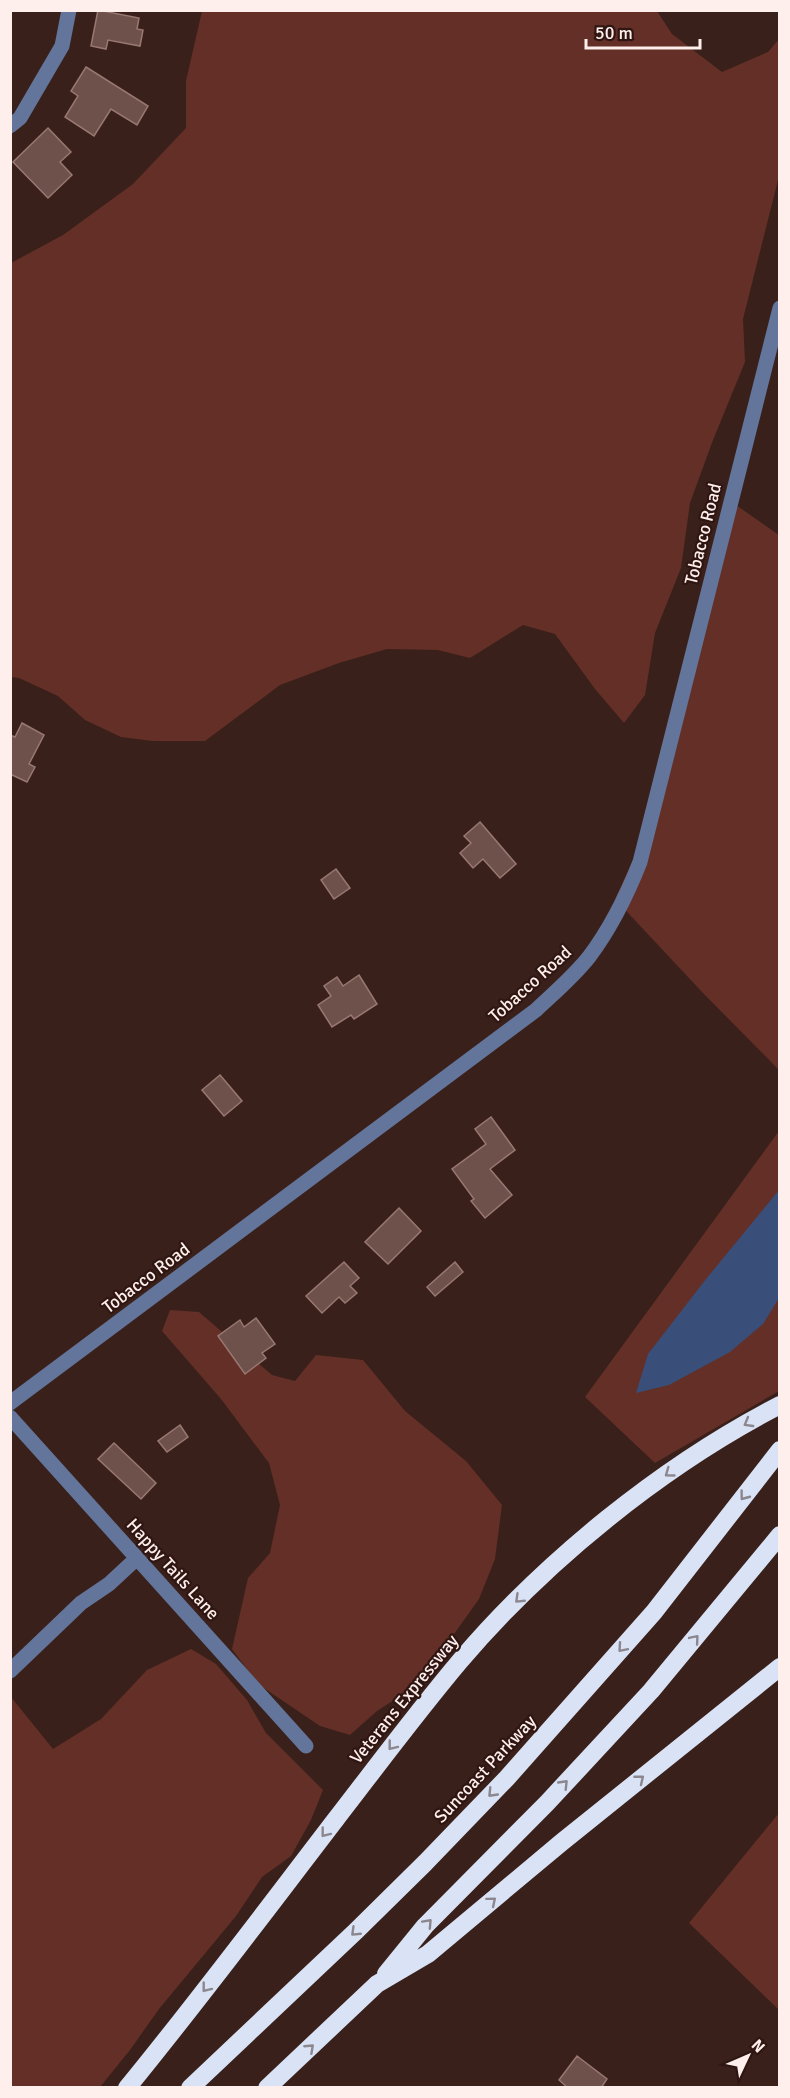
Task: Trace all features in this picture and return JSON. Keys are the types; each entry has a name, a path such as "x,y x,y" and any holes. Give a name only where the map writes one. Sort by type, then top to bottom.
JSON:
{"highway":[{"name":"Veterans Expressway","path":"128,2088 412,1720 489,1630 565,1556 621,1508 717,1441 780,1406"},
{"name":"Suncoast Parkway","path":"190,2088 356,1931 507,1778 654,1612 780,1450"},
{"path":"267,2088 377,1984 425,1926 547,1803 651,1691 780,1535"},
{"path":"377,1984 428,1954 571,1835 780,1667"}],"street":[{"path":"10,126 20,118 63,46 69,10"},
{"name":"Tobacco Road","path":"10,1403 536,1010 565,984 589,957 619,908 640,862 780,308"},
{"name":"Happy Tails Lane","path":"10,1417 306,1746"},
{"path":"10,1671 81,1603 109,1584 137,1558"}],"shaded area":[{"path":"202,11 657,11 672,34 722,72 768,52 779,39 779,176 743,319 745,362 690,503 681,568 655,633 645,695 624,723 595,689 555,634 523,625 470,658 438,650 387,649 339,663 280,685 205,741 153,741 121,737 85,720 58,696 19,678 11,677 11,263 63,235 133,184 186,128 186,81"},
{"path":"733,503 779,535 779,1070 615,899 641,843"},
{"path":"779,1131 779,1391 655,1463 585,1397"},
{"path":"170,1310 199,1312 272,1375 295,1381 316,1355 363,1360 405,1411 466,1461 502,1505 495,1559 479,1599 432,1665 405,1693 377,1711 350,1735 320,1726 258,1684 232,1649 248,1578 270,1553 280,1505 269,1463 221,1399 162,1331"},
{"path":"191,1649 216,1664 247,1700 266,1733 323,1790 311,1820 291,1856 262,1877 236,1916 159,2009 100,2087 11,2087 11,1697 53,1749 101,1719 147,1670"},
{"path":"779,1813 779,2010 689,1923"}],"water":[{"path":"779,1190 779,1298 763,1324 730,1352 669,1385 636,1393 648,1354"}],"building":[{"path":"98,10 139,18 137,29 143,30 140,46 108,40 106,49 91,46"},
{"path":"86,67 148,106 137,125 111,109 94,136 65,117 78,96 71,91"},
{"path":"48,128 71,152 60,162 72,175 48,198 13,162"},
{"path":"22,723 44,735 29,764 35,767 27,782 10,774 10,735 15,737"},
{"path":"480,822 516,864 500,878 483,859 473,868 460,853 471,843 464,836"},
{"path":"336,869 350,888 334,899 321,880"},
{"path":"359,975 377,1004 354,1019 351,1015 332,1027 318,1005 331,996 324,986 337,977 343,986"},
{"path":"220,1075 242,1101 224,1116 202,1090"},
{"path":"491,1117 515,1150 490,1169 512,1195 485,1218 471,1201 474,1199 452,1169 486,1144 475,1129"},
{"path":"399,1208 421,1231 388,1264 365,1242"},
{"path":"344,1262 359,1278 350,1286 357,1293 345,1303 339,1297 322,1313 306,1296"},
{"path":"455,1262 463,1272 435,1296 427,1287"},
{"path":"256,1318 275,1344 262,1353 266,1358 245,1374 218,1336 240,1320 244,1327"},
{"path":"180,1425 188,1437 167,1452 158,1441"},
{"path":"114,1443 156,1483 141,1499 98,1459"},
{"path":"577,2056 607,2079 601,2088 568,2088 559,2080"}]}
